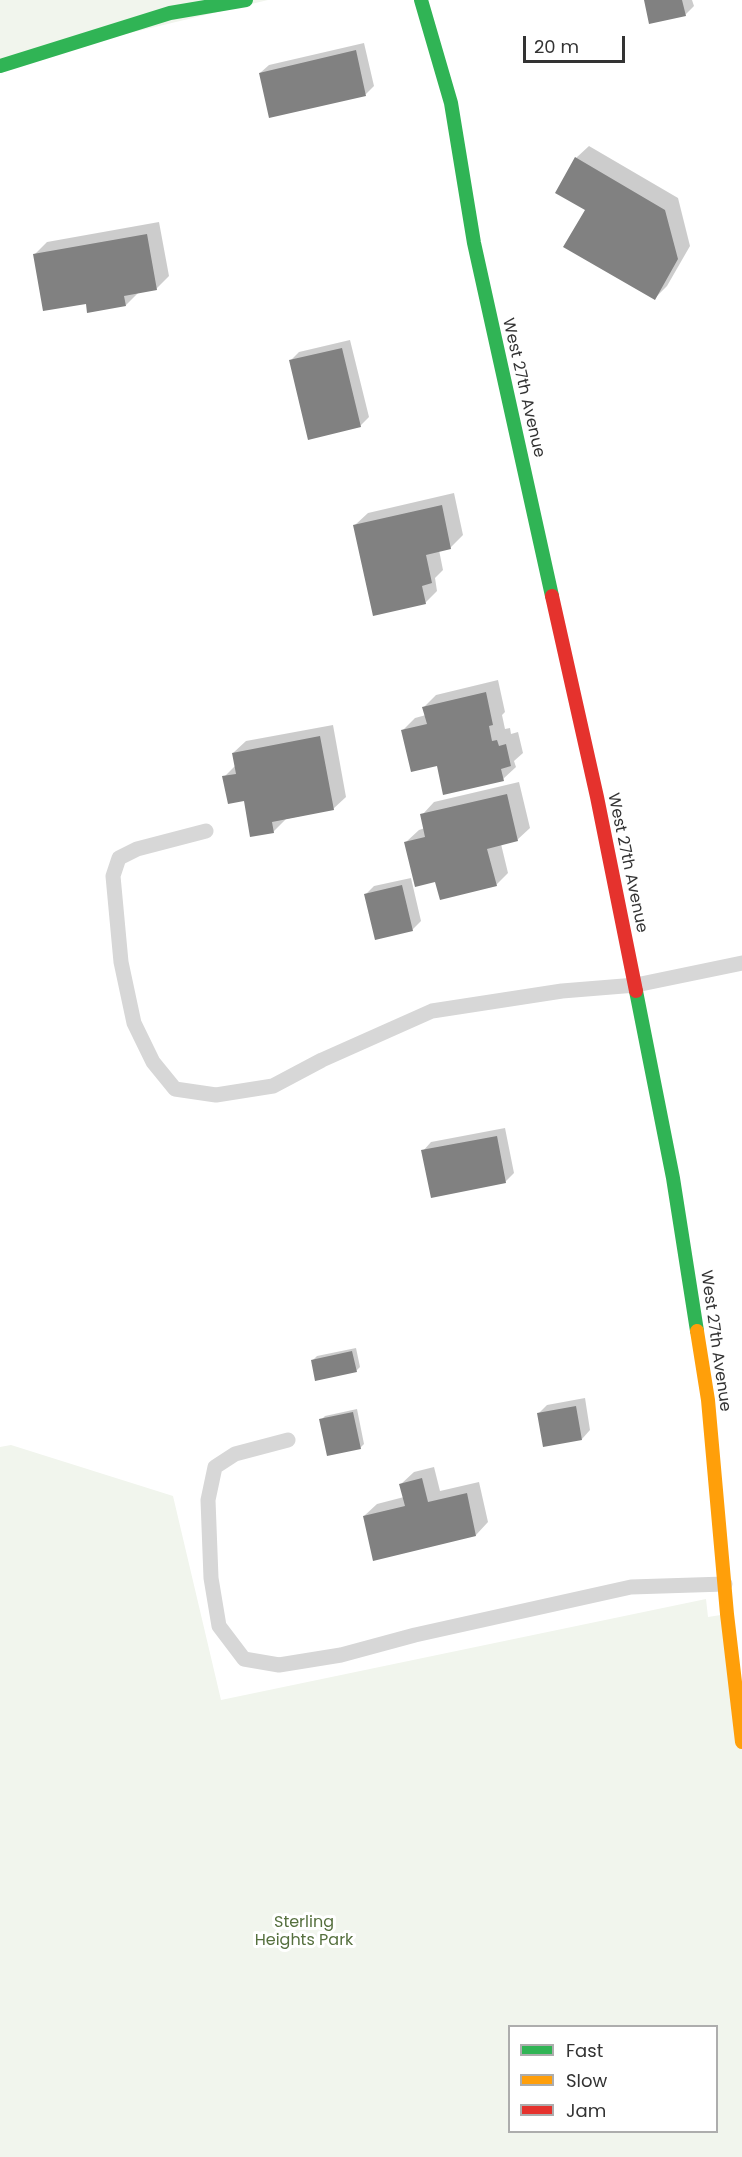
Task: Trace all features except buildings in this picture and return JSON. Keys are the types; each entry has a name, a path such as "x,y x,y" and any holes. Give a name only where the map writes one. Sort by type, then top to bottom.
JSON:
{"street":[{"path":"0,66 170,13 246,0"},
{"name":"West 27th Avenue","path":"422,0 451,103 474,243 636,985 673,1178 708,1400 742,1742"}],"lane":[{"path":"206,831 136,849 119,858 112,876 121,962 134,1023 153,1062 175,1089 216,1095 273,1086 322,1060 432,1011 562,991 636,985 742,963"},
{"path":"288,1440 235,1454 215,1467 208,1500 211,1578 219,1626 244,1659 279,1665 341,1655 437,1629 631,1587 725,1584"}],"green space":[{"path":"0,0 268,0 0,64"},
{"name":"Sterling Heights Park","path":"11,1445 173,1496 221,1700 706,1599 708,1617 727,1614 742,1742 742,2157 0,2157 0,1447"}],"traffic: fast":[{"path":"0,66 170,13 246,0"},
{"path":"421,0 451,103 474,243 552,596"},
{"path":"636,991 673,1178 697,1331"}],"traffic: slow":[{"path":"697,1331 708,1400 727,1614 742,1742"}],"traffic: jam":[{"path":"552,596 597,797 636,991"}]}
